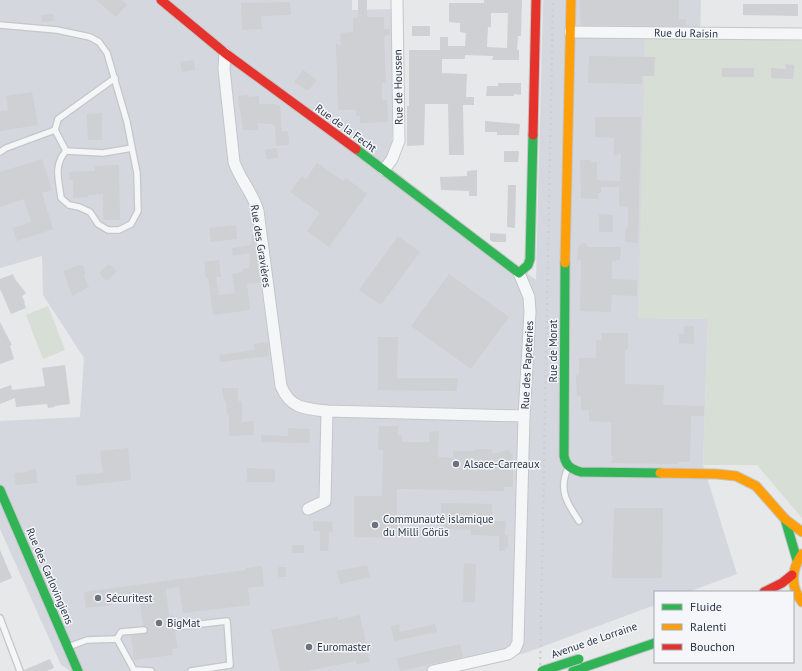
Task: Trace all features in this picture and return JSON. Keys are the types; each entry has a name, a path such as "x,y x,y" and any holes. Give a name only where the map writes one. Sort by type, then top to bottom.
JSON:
{"street":[{"name":"Rue de la Fecht","path":"161,0 225,54 384,170 519,273"},
{"name":"Rue de Houssen","path":"384,170 392,159 399,141 397,0"},
{"path":"519,273 528,265 531,251 536,0"},
{"name":"Rue de Morat","path":"568,468 564,456 565,271 571,0"},
{"name":"Rue du Raisin","path":"570,32 802,34"},
{"name":"Rue des Gravières","path":"225,54 224,69 234,162 237,170 251,192 258,212 280,386 285,396 295,405 308,410 524,416"},
{"name":"Rue des Papeteries","path":"433,671 508,654 516,649 518,642 524,416 530,312 528,297 519,273"},
{"path":"308,509 325,501 327,411"},
{"path":"568,468 581,472 716,474 736,476 756,486 785,518 802,532"},
{"name":"Rue des Carlovingiens","path":"0,490 78,671"},
{"path":"766,591 782,583 792,575 800,557 785,518"},
{"path":"792,575 793,586 797,596 802,602"},
{"name":"Avenue de Lorraine","path":"577,670 654,643"},
{"name":"Avenue de Lorraine","path":"542,671 582,658"}],"lane":[{"path":"0,25 57,30 90,37 99,42 107,53 127,122 137,173 138,211 131,224 119,230 108,230 98,224 90,212 69,205 61,198 58,164 66,152 104,152 132,148"},
{"path":"66,152 55,130 58,118 114,78"},
{"path":"0,152 6,148 55,130"},
{"path":"568,468 564,476 564,498 579,521"},
{"path":"0,618 20,671"},
{"path":"175,627 227,622 230,665 191,671"},
{"path":"117,640 121,632 144,630"},
{"path":"68,647 87,640 117,640"},
{"path":"117,640 134,670 151,671"}],"shaded area":[{"path":"0,0 352,0 352,10 392,9 392,169 536,280 543,0 701,0 700,37 640,318 708,319 703,465 737,574 691,591 654,591 654,605 525,653 461,671 70,671 61,665 0,529 0,421 80,417 84,358 43,295 42,256 0,268"},
{"path":"645,36 802,41 802,518 757,465 703,465 708,319 638,318"},
{"path":"48,306 65,350 43,359 26,315"}],"building":[{"path":"96,0 122,0 127,5 116,17"},
{"path":"358,0 367,0 367,17 384,17 384,29 390,29 390,35 384,36 386,83 382,82 382,100 387,100 388,122 360,123 360,116 356,116 356,110 338,110 336,44 341,45 340,33 353,32 353,18 358,17"},
{"path":"484,0 522,0 521,36 518,36 517,50 519,50 519,60 492,60 493,56 465,55 465,59 442,59 442,73 467,74 466,97 474,97 474,105 463,105 464,155 449,155 448,104 425,104 424,145 407,146 409,50 440,50 440,37 448,37 448,46 465,46 466,33 460,32 460,23 449,22 449,3 484,3","holes":["491,13 508,13 507,48 487,47 488,27 491,27"]},
{"path":"580,0 679,0 679,19 686,19 686,26 582,25 580,22"},
{"path":"290,2 291,15 261,16 262,29 242,30 241,3"},
{"path":"743,4 798,4 798,16 743,15"},
{"path":"53,14 54,21 42,22 41,15"},
{"path":"412,26 430,26 430,36 412,36"},
{"path":"589,56 655,57 654,76 642,76 642,84 588,83"},
{"path":"194,60 195,70 182,72 180,62"},
{"path":"785,64 794,65 793,79 771,78 771,68 786,69"},
{"path":"722,68 754,68 754,77 722,77"},
{"path":"303,70 317,80 308,91 294,82"},
{"path":"498,83 521,83 521,95 486,96 487,86 498,86"},
{"path":"32,92 38,125 0,131 0,111 8,110 6,96"},
{"path":"248,95 248,97 259,96 259,104 280,105 282,132 288,131 289,145 276,146 275,125 272,124 258,123 258,130 243,130 238,96"},
{"path":"102,113 102,140 88,140 87,114"},
{"path":"595,117 641,117 638,243 625,242 626,227 628,228 628,207 619,206 619,187 601,187 601,193 598,193 598,199 581,198 580,160 591,160 591,162 597,162 597,180 620,181 621,154 614,155 614,138 595,137"},
{"path":"485,121 520,124 519,135 497,135 497,132 485,132"},
{"path":"277,148 278,158 267,159 265,150"},
{"path":"504,151 519,151 518,162 504,162"},
{"path":"42,159 52,190 42,193 53,229 17,241 13,228 31,222 24,199 0,207 0,172"},
{"path":"317,163 343,181 346,178 367,194 329,247 307,231 320,213 290,192 302,176 306,179"},
{"path":"119,165 120,220 103,220 103,194 73,198 73,180 69,180 69,172 95,171 95,166"},
{"path":"477,170 477,196 469,196 469,191 441,190 440,177 467,176 467,171"},
{"path":"508,185 516,185 515,228 507,227"},
{"path":"599,214 613,215 613,232 599,232"},
{"path":"236,225 237,239 211,242 209,228"},
{"path":"490,233 506,234 506,242 493,242 490,240"},
{"path":"252,235 254,235 260,283 247,284 250,310 213,315 208,278 206,279 204,262 219,260 221,277 216,277 219,295 235,293 232,274 243,272 243,269 249,268 250,253 233,256 232,248 251,245"},
{"path":"398,236 420,252 381,305 359,290"},
{"path":"582,243 585,243 588,247 621,247 620,260 612,261 612,279 637,280 637,296 612,295 611,312 580,311 581,260 577,260 578,247"},
{"path":"109,264 117,271 107,281 99,273"},
{"path":"83,265 85,273 84,276 89,287 72,296 63,271"},
{"path":"13,274 26,293 22,296 26,308 11,314 0,289 0,279"},
{"path":"449,274 509,317 471,369 411,326"},
{"path":"0,322 12,345 10,346 14,359 0,364"},
{"path":"684,326 694,326 694,344 679,343 679,334 684,334"},
{"path":"601,333 628,333 628,350 625,350 625,384 664,385 663,405 704,406 704,416 691,416 690,462 678,462 678,464 611,463 613,456 611,456 611,422 589,421 589,410 581,410 581,396 577,396 576,376 579,374 579,358 596,358 596,340 602,340"},
{"path":"378,337 398,337 397,378 458,378 457,391 378,390"},
{"path":"268,342 269,356 220,362 219,355 255,350 254,344"},
{"path":"65,365 70,404 48,408 47,404 16,407 15,398 0,404 0,389 11,385 12,390 45,386 42,368"},
{"path":"222,388 238,388 238,401 242,401 242,422 254,421 254,435 229,436 229,415 227,415 226,401 224,401"},
{"path":"379,426 398,426 398,435 402,435 402,442 430,442 429,432 439,431 438,457 453,458 453,451 492,449 492,454 508,450 513,457 513,487 504,487 504,491 397,489 397,538 354,537 354,496 382,496 383,450 378,450"},
{"path":"288,428 310,429 310,443 261,442 261,435 288,436"},
{"path":"128,448 131,480 77,486 76,475 103,473 100,451"},
{"path":"247,468 275,469 275,482 247,482"},
{"path":"36,469 37,483 16,485 14,473 27,472"},
{"path":"441,503 492,504 492,521 506,521 505,535 508,535 508,548 505,548 505,551 499,551 499,536 471,535 471,530 441,529"},
{"path":"614,508 663,508 662,578 612,578"},
{"path":"313,521 332,522 333,532 329,532 328,551 320,551 320,531 313,531"},
{"path":"292,545 304,545 304,553 292,553"},
{"path":"0,550 12,578 0,583"},
{"path":"464,563 476,564 475,602 463,602"},
{"path":"367,565 370,577 340,584 337,571"},
{"path":"262,566 264,586 248,588 250,605 183,613 179,587 166,589 169,616 173,615 174,623 171,625 171,628 175,631 178,648 172,649 173,655 134,660 131,635 145,634 148,630 147,627 143,626 139,593 111,596 112,605 86,608 84,592 246,570 246,568"},
{"path":"278,567 286,567 286,577 278,577"},
{"name":"Euromaster","path":"360,615 370,662 357,664 356,661 307,671 280,671 271,630 337,617 338,620"},
{"path":"399,624 400,632 435,624 437,632 394,641 391,626"},
{"path":"460,644 463,657 400,671 397,658"},
{"path":"50,659 54,668 47,671 24,671 24,670"}],"railway":[{"path":"540,671 553,0"}],"traffic: fast":[{"path":"356,149 519,273 528,265 530,259 533,135"},
{"path":"565,263 564,456 566,462 572,468 581,472 660,473"},
{"path":"0,490 78,671"},
{"path":"785,519 797,560"},
{"path":"573,671 654,643"},
{"path":"542,671 579,659"}],"traffic: slow":[{"path":"565,263 571,0"},
{"path":"660,473 716,474 736,476 756,486 785,519 802,532"},
{"path":"802,554 798,560 793,578 795,590 802,602"}],"traffic: jam":[{"path":"161,0 225,53 356,149"},
{"path":"533,135 536,0"},
{"path":"766,591 782,583 792,575"}],"place":[{"name":"Alsace-Carreaux","path":"456,464"},
{"name":"Communauté islamique du Milli Görüs","path":"375,525"},
{"name":"Sécuritest","path":"98,598"},
{"name":"BigMat","path":"159,623"},
{"name":"Euromaster","path":"309,647"}]}
